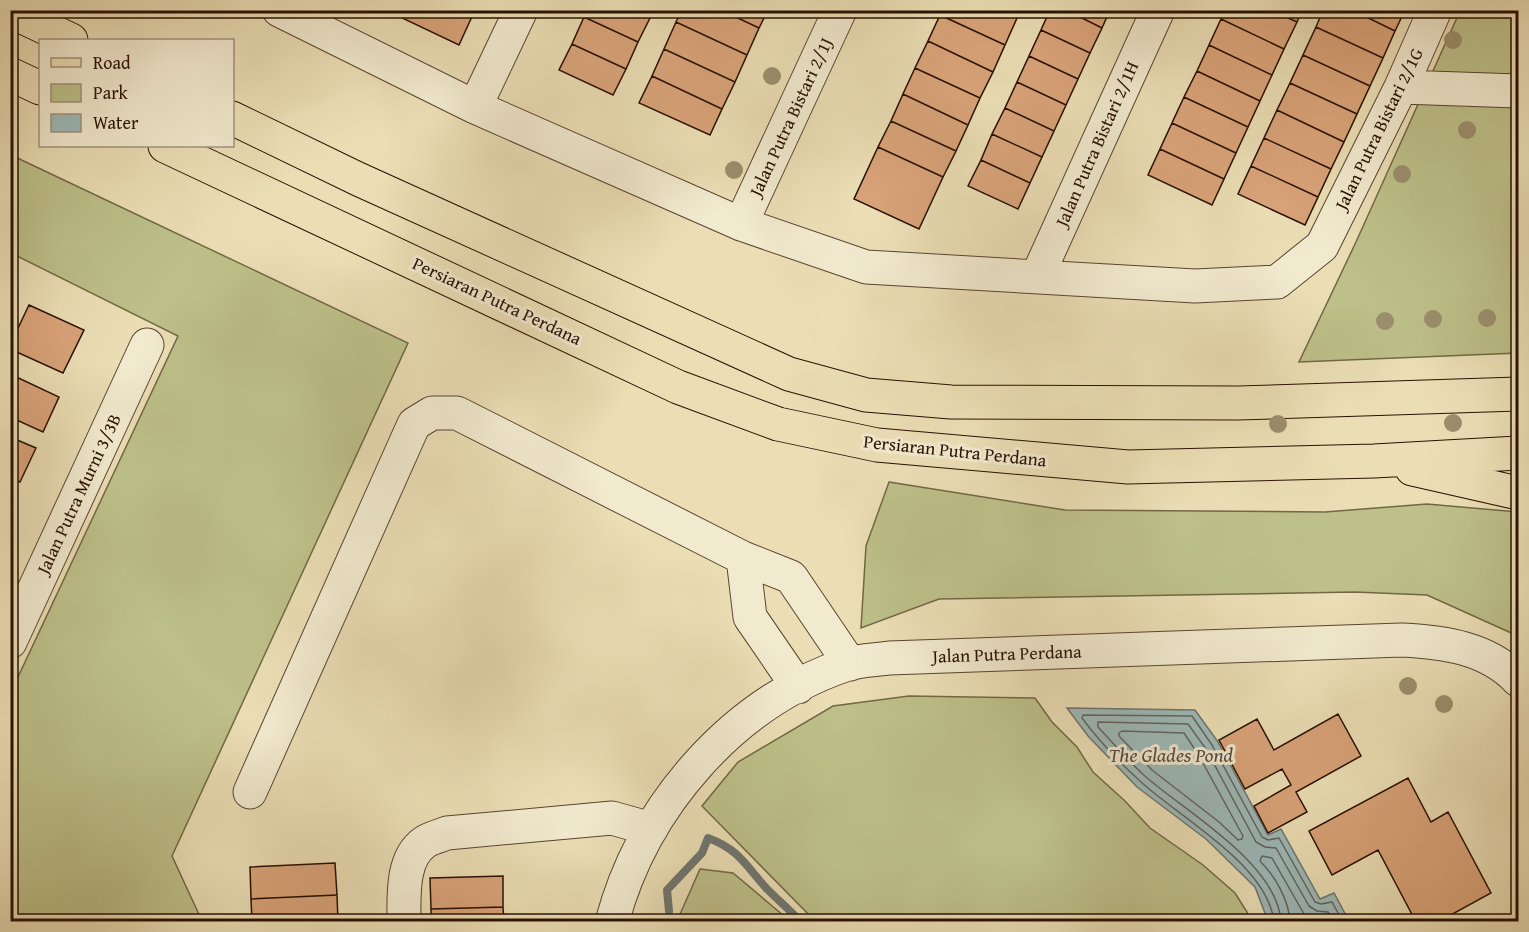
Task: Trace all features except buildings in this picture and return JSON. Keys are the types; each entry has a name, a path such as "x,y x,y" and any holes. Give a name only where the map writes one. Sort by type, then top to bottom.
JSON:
{"main road":[{"path":"10,11 69,39"},
{"path":"10,74 39,88"},
{"path":"234,119 379,188 789,374 866,395 951,402 1238,403 1518,394"},
{"name":"Persiaran Putra Perdana","path":"167,147 678,387 778,424 877,446 1128,468 1374,461 1518,453"},
{"path":"1374,461 1518,493"}],"street":[{"path":"279,10 475,107 741,224 866,267 1037,277"},
{"path":"475,107 521,10"},
{"name":"Jalan Putra Bistari 2/1J","path":"741,224 840,10"},
{"name":"Jalan Putra Bistari 2/1H","path":"1037,277 1158,10"},
{"name":"Jalan Putra Bistari 2/1G","path":"1037,277 1195,286 1277,282 1322,246 1401,87 1435,10"},
{"path":"1401,87 1518,91"},
{"name":"Jalan Putra Murni 3/3B","path":"10,642 147,345"},
{"path":"250,792 414,424 432,413 458,413 743,558 791,577 850,664"},
{"path":"743,558 750,617 798,687"},
{"name":"Jalan Putra Perdana","path":"612,921 632,867 651,829 668,801 710,751 734,729 768,705 798,687 850,664 889,658 1402,640 1435,642 1463,648 1491,658 1518,680"},
{"path":"404,921 404,881 411,860 424,842 447,833 612,818 651,829"}],"green space":[{"path":"1460,11 1518,11 1518,353 1299,362 1356,242"},
{"path":"11,155 408,343 172,856 202,921 11,921 11,692 178,336 11,253"},
{"path":"889,482 1065,510 1325,512 1427,504 1518,512 1518,636 1427,595 1355,592 939,599 861,628 866,546"},
{"path":"909,696 1035,698 1052,722 1077,747 1093,772 1150,828 1203,865 1235,893 1250,921 815,921 702,806 738,762 833,706"},
{"path":"700,869 733,873 790,921 677,921"}],"water":[{"name":"The Glades Pond","path":"1067,708 1195,710 1218,742 1268,835 1281,829 1320,899 1334,893 1349,921 1268,921 1255,887 1206,839 1137,787 1088,736"}],"waterway":[{"path":"669,911 667,890 702,853 708,838 735,853 801,922"}]}
